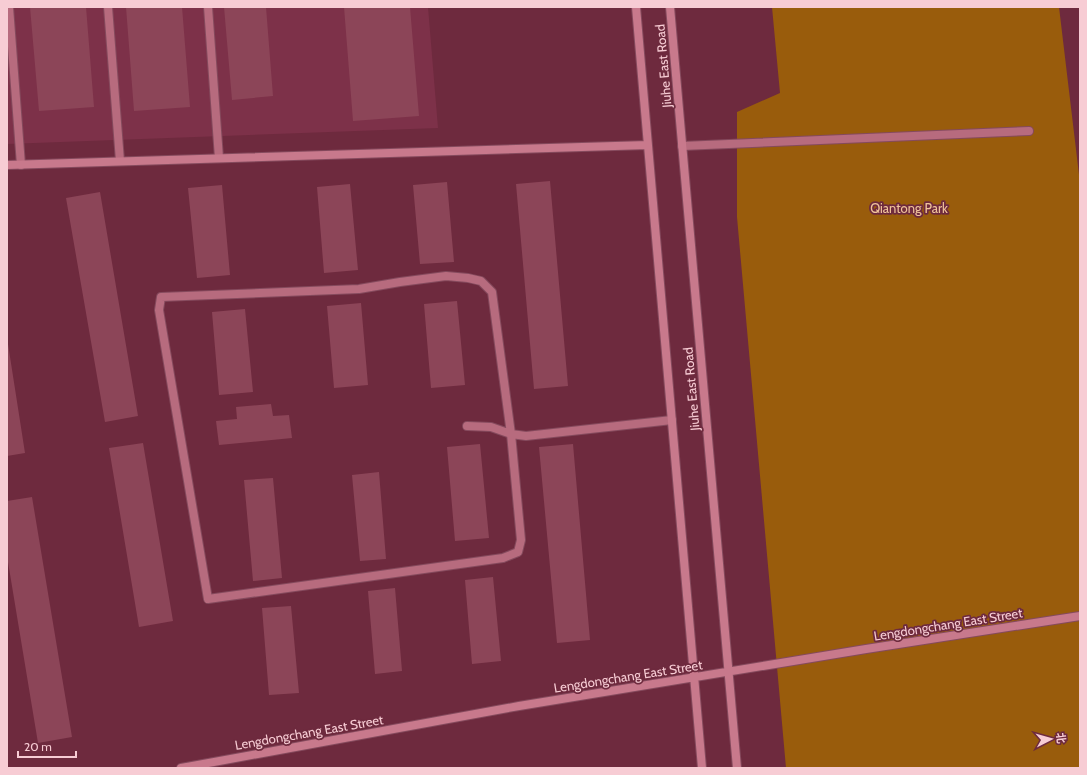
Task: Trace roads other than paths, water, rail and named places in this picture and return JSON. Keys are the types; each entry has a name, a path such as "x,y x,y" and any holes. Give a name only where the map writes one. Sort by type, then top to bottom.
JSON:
{"main road":[{"name":"Jiuhe East Road","path":"636,7 702,768"},
{"name":"Jiuhe East Road","path":"670,7 737,768"},
{"path":"7,166 120,161 648,145"},
{"name":"Lengdongchang East Street","path":"181,768 519,706 728,671 1080,616"}],"lane":[{"path":"9,7 21,165"},
{"path":"108,7 120,161"},
{"path":"208,7 218,158"},
{"path":"682,146 1028,130"},
{"path":"446,276 482,281 492,292 511,434 521,540 518,552 503,558 208,599 158,310 161,298 359,289 446,276"},
{"path":"467,426 491,427 511,434 526,436 672,420"}],"park label":[{"name":"Qiantong Park","path":"909,208"}]}
